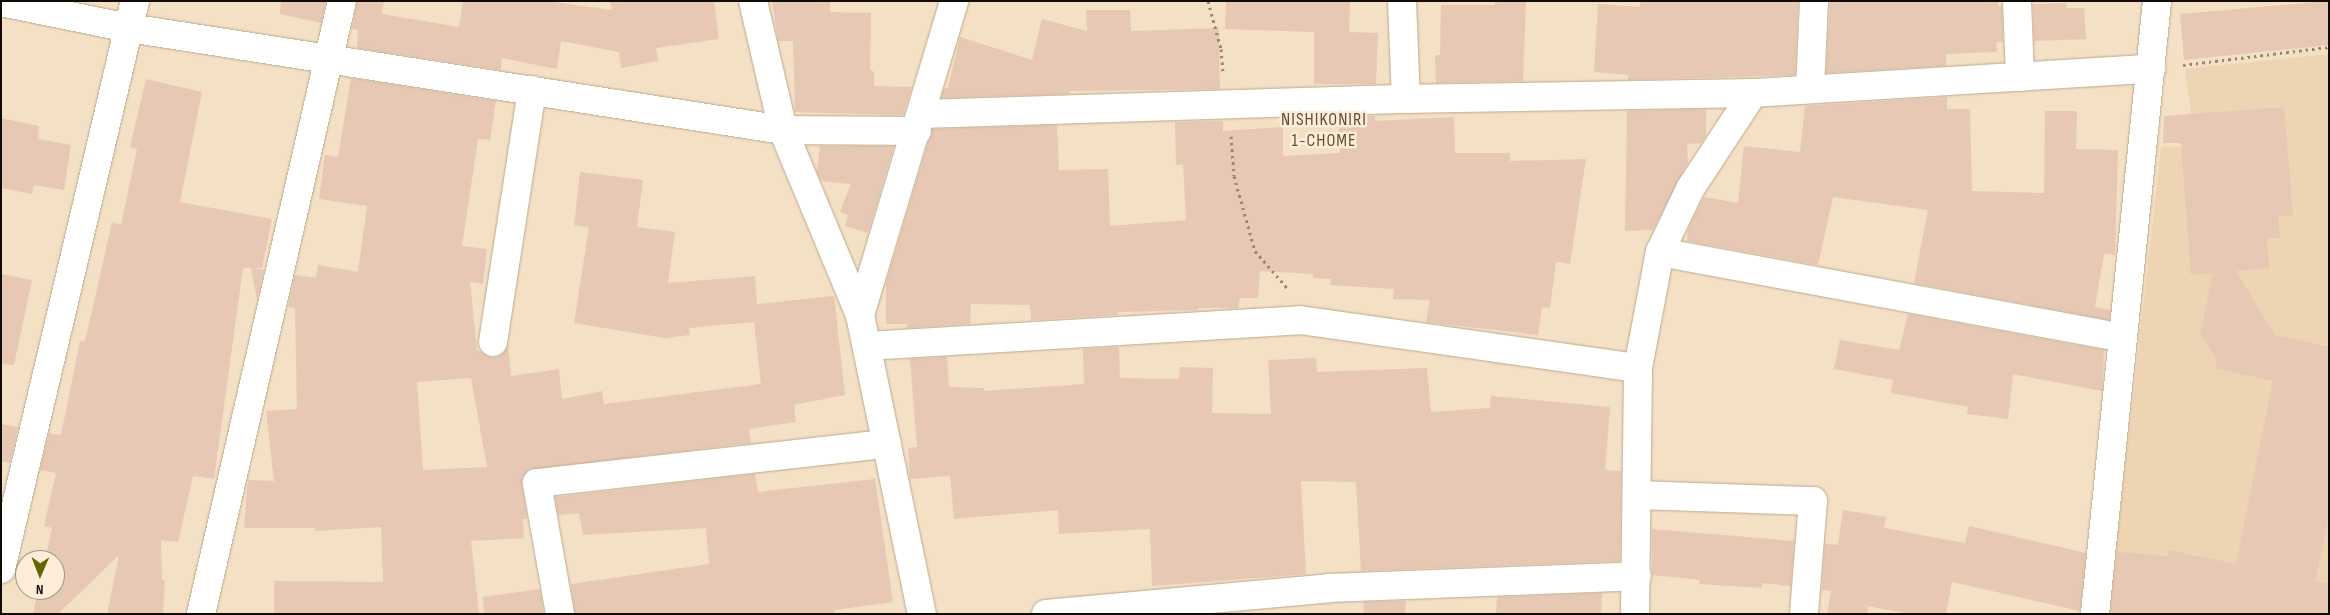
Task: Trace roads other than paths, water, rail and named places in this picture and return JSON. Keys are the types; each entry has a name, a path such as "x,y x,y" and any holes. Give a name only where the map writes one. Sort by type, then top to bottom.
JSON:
{"street":[{"path":"1,568 135,1"},
{"path":"201,614 342,1"},
{"path":"754,1 784,130 860,315 868,346 922,614"},
{"path":"860,315 954,1"},
{"path":"1402,1 1406,99"},
{"path":"1810,89 1814,1"},
{"path":"2017,1 2020,77"},
{"path":"2095,614 2157,1"},
{"path":"1,2 129,28 784,130 1227,106 1406,99 1753,93 2151,69"},
{"path":"493,342 532,90"},
{"path":"1635,614 1637,576 1638,368 1660,252 1690,189 1753,93"},
{"path":"1660,252 2122,338"},
{"path":"868,346 1310,322 1638,368"},
{"path":"560,614 537,483 887,444"},
{"path":"1637,495 1813,501 1804,614"},
{"path":"1046,614 1328,588 1637,576"}],"district":[{"name":"NISHIKONIRI 1-CHOME","path":"1324,131"}]}
